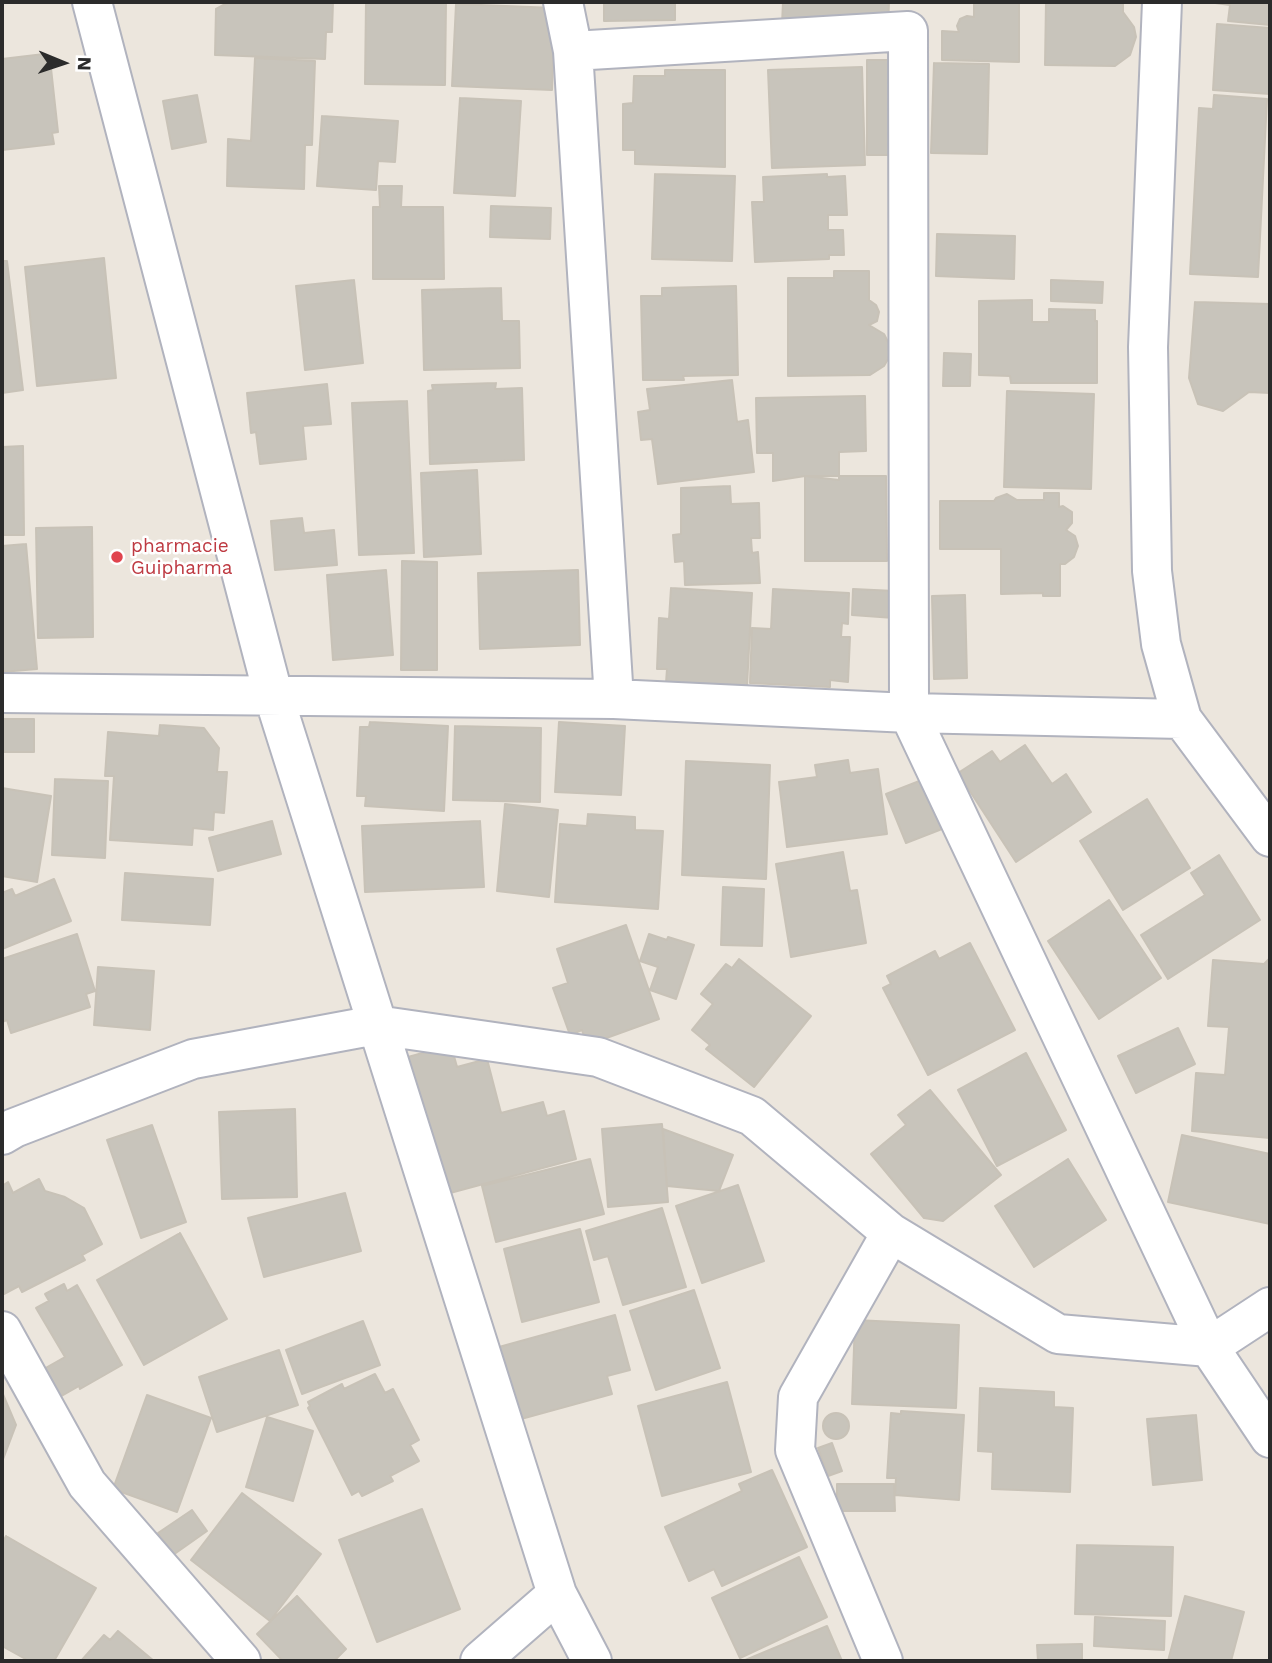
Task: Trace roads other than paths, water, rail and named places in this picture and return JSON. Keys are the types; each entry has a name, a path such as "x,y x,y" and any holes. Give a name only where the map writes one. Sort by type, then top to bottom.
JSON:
{"street":[{"path":"563,2 573,51 614,699"},
{"path":"1162,2 1148,347 1152,571 1161,644 1182,719 1270,837"},
{"path":"104,7 273,694 557,1594 592,1661"},
{"path":"573,51 908,32 909,713 1209,1347 1270,1438"},
{"path":"2,693 614,699 909,713 1182,719"},
{"path":"2,1135 193,1059 376,1025 598,1056 752,1116 891,1233 1058,1335 1209,1347 1270,1307"},
{"path":"883,1661 795,1450 798,1396 891,1233"},
{"path":"2,1331 87,1484 241,1661"},
{"path":"480,1661 557,1594"}],"place":[{"name":"pharmacie Guipharma","path":"117,557"}]}
